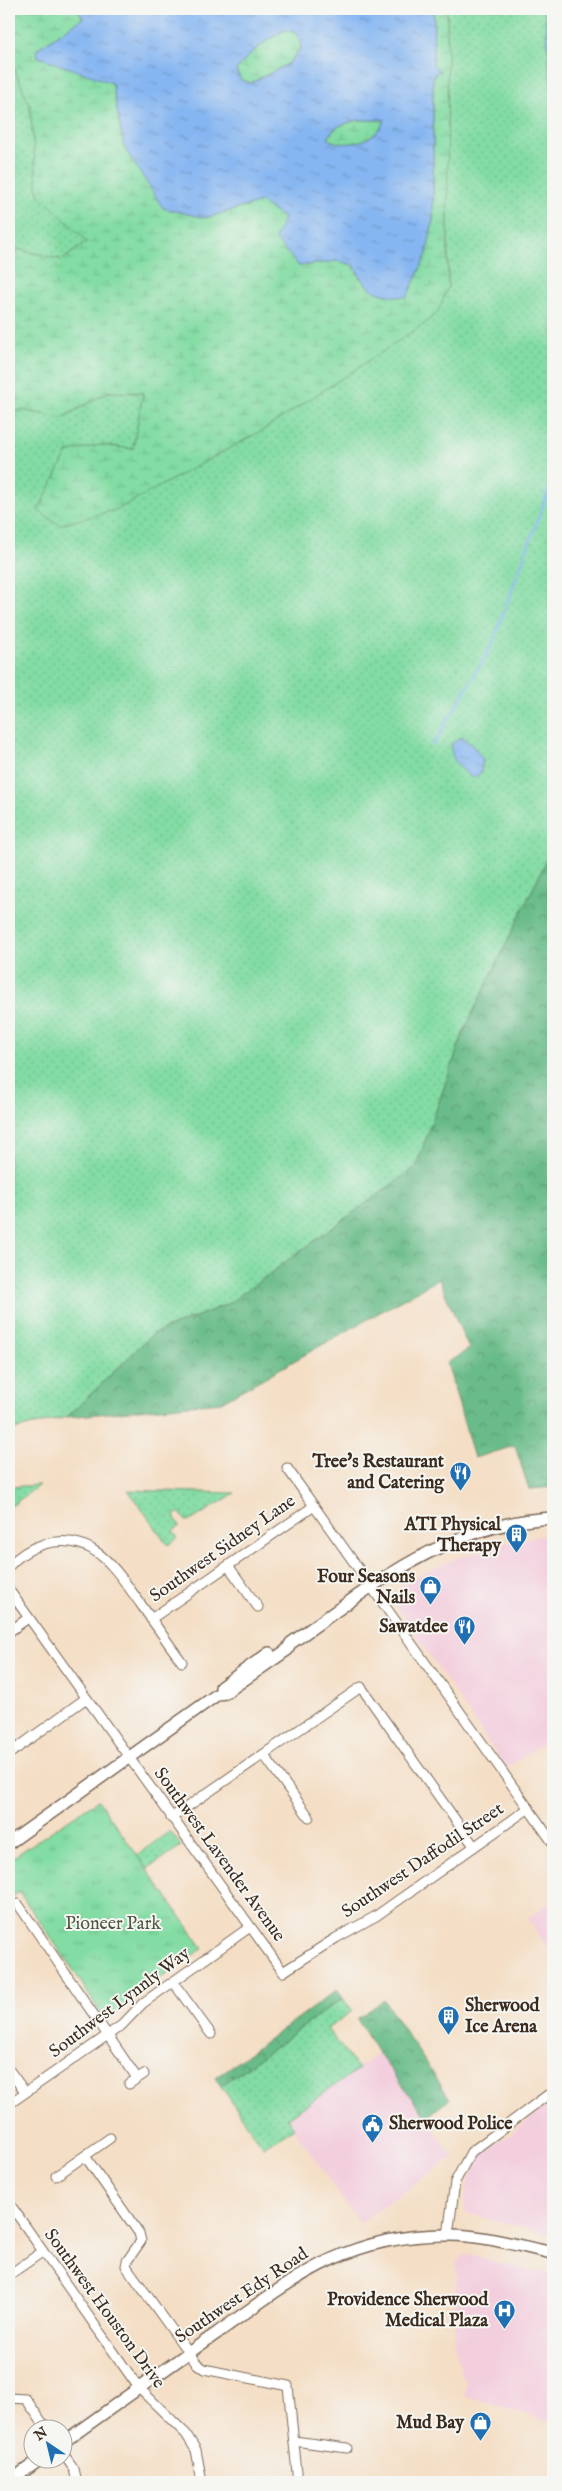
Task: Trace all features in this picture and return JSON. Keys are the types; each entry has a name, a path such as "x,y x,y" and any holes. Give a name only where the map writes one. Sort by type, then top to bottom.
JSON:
{"main road":[{"path":"9,1843 218,1694 222,1686 252,1665 282,1645 291,1643 371,1587 426,1552 470,1533 523,1520 553,1518"},
{"name":"Southwest Edy Road","path":"72,2437 188,2352 293,2279 331,2258 388,2241 448,2235 493,2240 553,2253"},
{"path":"9,2482 28,2468"}],"street":[{"path":"287,1468 553,1843"},
{"name":"Southwest Sidney Lane","path":"151,1619 229,1567 314,1506"},
{"path":"9,1566 23,1554 38,1546 54,1542 85,1545 107,1559 182,1662"},
{"path":"229,1567 258,1607"},
{"name":"Southwest Lavender Avenue","path":"9,1590 85,1699 283,1972"},
{"path":"9,1632 28,1618"},
{"path":"171,1818 361,1687 474,1846"},
{"path":"9,1754 85,1699"},
{"path":"264,1755 309,1817"},
{"name":"Southwest Daffodil Street","path":"283,1972 336,1938 376,1916 529,1808"},
{"path":"18,1904 137,2079"},
{"name":"Southwest Lynnly Way","path":"9,2104 122,2025 143,2003 250,1928"},
{"path":"173,1982 211,2034"},
{"path":"9,2070 26,2092"},
{"path":"448,2235 455,2182 470,2152 553,2091"},
{"path":"56,2176 110,2138"},
{"path":"85,2156 139,2232 141,2241 127,2261 126,2266 196,2363 204,2370 288,2386 298,2482"},
{"name":"Southwest Houston Drive","path":"9,2203 139,2388 186,2434 196,2450 202,2482"},
{"path":"9,2275 42,2252"},
{"path":"9,2398 26,2399 39,2418"},
{"path":"294,2442 347,2448"},
{"path":"72,2466 77,2482"}],"shaded area":[{"path":"553,1534 553,1742 548,1740 506,1768 397,1607 396,1594 401,1587 422,1574 455,1559 506,1543"},
{"path":"553,1900 553,1956 528,1919"},
{"name":"Sherwood Police","path":"378,2053 453,2157 359,2223 287,2119"},
{"path":"553,2101 553,2235 466,2213 464,2204 468,2182 478,2158"},
{"name":"Providence Sherwood Medical Plaza","path":"465,2255 475,2255 497,2263 553,2274 553,2423 464,2395 466,2381 463,2380 454,2341 457,2261 461,2262 462,2257"}],"green space":[{"path":"9,9 77,9 83,18 37,49 80,71 112,83 124,147 205,218 261,202 284,218 299,266 337,261 354,265 360,279 427,254 433,220 433,79 436,72 440,71 433,65 434,9 447,9 448,287 438,312 423,325 263,430 118,509 60,525 38,511 68,452 101,445 133,449 143,393 108,392 62,418 22,410 9,414 9,265 17,249 62,260 87,242 38,193 30,106 9,55"},
{"path":"447,9 545,9 553,110 553,847 464,1031 416,1167 228,1304 153,1334 67,1417 9,1431 9,414 22,410 62,418 108,392 143,393 133,449 101,445 38,511 448,287"},
{"path":"285,30 292,31 297,35 301,48 288,64 251,83 241,80 236,70 241,64 258,47"},
{"path":"9,55 30,106 38,193 87,242 62,260 17,249 9,265"},
{"path":"358,120 385,120 382,127 376,133 361,141 344,143 328,139 336,128"},
{"path":"553,842 553,1487 529,1489 515,1446 474,1458 447,1363 469,1349 439,1279 221,1402 67,1417 153,1334 228,1304 416,1167 464,1031 542,870"},
{"path":"39,1485 9,1508 9,1487"},
{"path":"128,1490 235,1493 192,1520 186,1521 179,1512 174,1516 180,1526 173,1531 178,1538 168,1545"},
{"name":"Pioneer Park","path":"98,1800 203,1948 144,1989 109,2019 102,2016 76,1974 19,1892 9,1899 9,1860"},
{"path":"170,1831 181,1846 147,1869 137,1855"},
{"path":"337,1990 343,1998 221,2086 215,2078"},
{"path":"343,1998 352,2011 327,2029 359,2069 287,2118 294,2128 263,2147 221,2086"},
{"path":"384,2000 450,2099 426,2117 378,2053 357,2019"}],"water":[{"path":"77,9 202,9 205,13 215,9 434,9 433,65 441,71 436,72 433,79 433,219 427,254 407,297 381,294 374,291 364,281 354,265 337,261 299,266 275,239 284,218 261,202 205,218 163,208 124,147 112,83 38,57 37,49 83,18","holes":["285,30 292,31 297,35 301,48 288,64 251,83 241,80 236,70 241,64 259,47","358,120 384,120 381,127 369,138 352,143 335,142 328,139 336,128"]},
{"path":"545,9 553,9 553,110"},
{"path":"462,737 475,748 483,760 481,773 472,778 460,767 452,754 451,744"}],"waterway":[{"path":"433,745 491,647 553,478"}],"place":[{"name":"Tree's Restaurant and Catering","path":"460,1491"},
{"name":"ATI Physical Therapy","path":"517,1554"},
{"name":"Four Seasons Nails","path":"431,1606"},
{"name":"Sawatdee","path":"464,1646"},
{"name":"Sherwood Ice Arena","path":"449,2035"},
{"name":"Sherwood Police","path":"373,2143"},
{"name":"Providence Sherwood Medical Plaza","path":"504,2329"},
{"name":"Mud Bay","path":"480,2442"}]}
